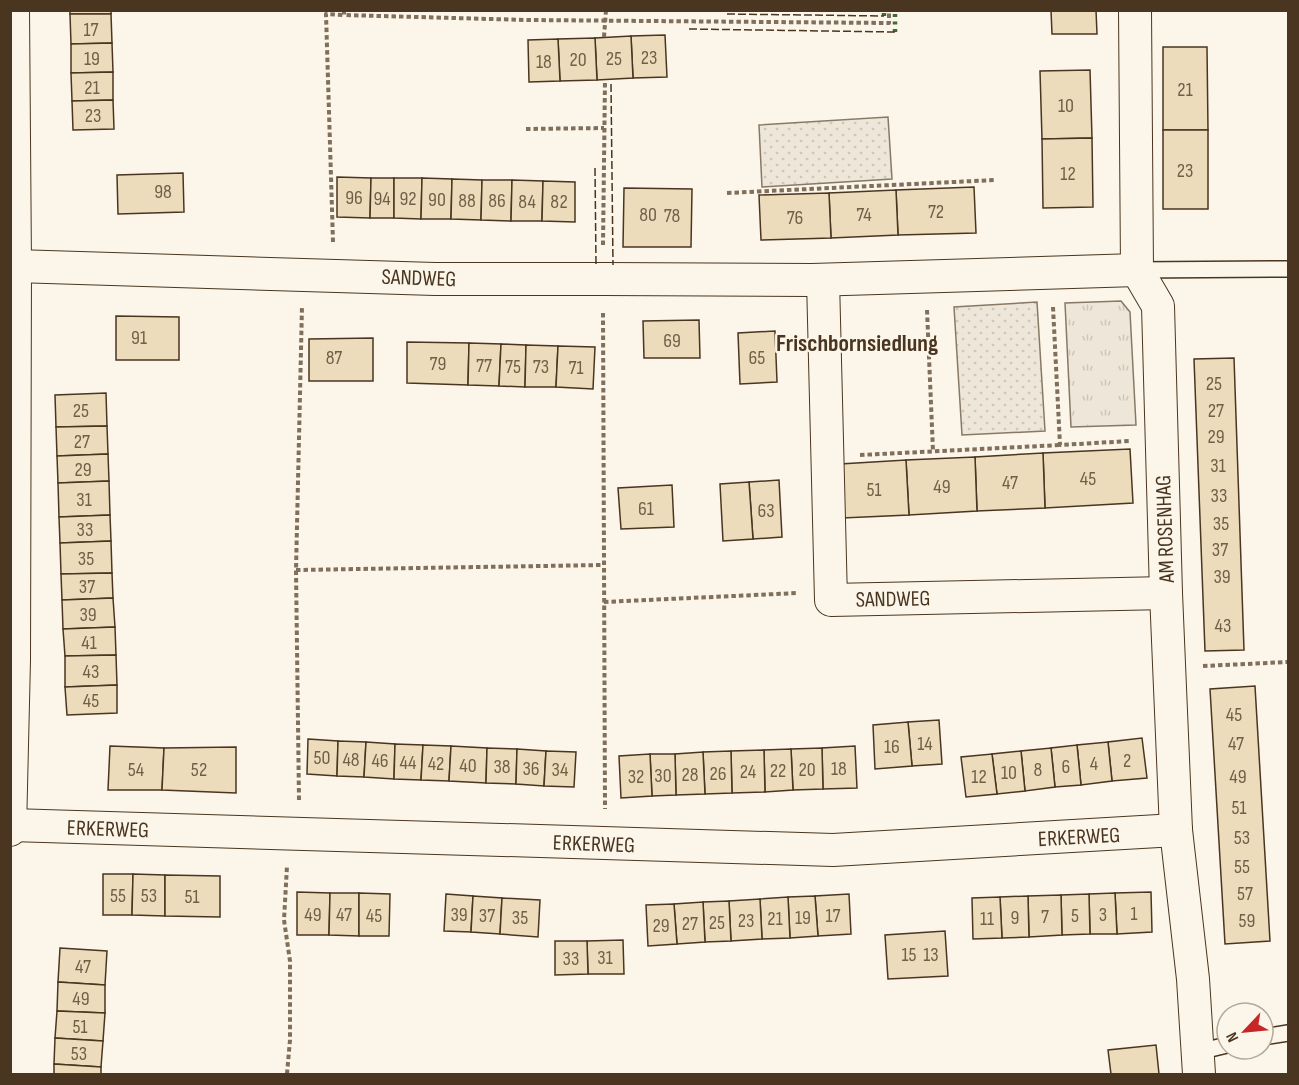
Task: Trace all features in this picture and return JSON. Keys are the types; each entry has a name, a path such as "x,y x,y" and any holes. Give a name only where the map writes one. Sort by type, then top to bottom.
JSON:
{"street":[{"path":"10,830 15,266 13,10"},
{"name":"AM ROSENHAG","path":"1135,10 1137,270 1158,306 1166,592 1176,830 1193,979 1208,1057"},
{"name":"SANDWEG","path":"15,266 435,279 823,280 1137,270"},
{"name":"SANDWEG","path":"823,280 831,600 1166,592"},
{"name":"ERKERWEG","path":"11,825 833,850 1176,830"}],"lane":[{"name":"SANDWEG","path":"1137,270 1288,269"}],"path":[{"path":"604,37 606,10"},
{"path":"287,1074 290,1040 290,961 284,920 295,833 296,570 319,274 326,14 604,21 889,23 889,10"},
{"path":"605,80 603,565 606,843"},
{"path":"526,129 604,128"},
{"path":"727,193 995,180"},
{"path":"1052,273 1060,445"},
{"path":"926,277 933,451"},
{"path":"896,453 1162,440"},
{"path":"296,570 603,565"},
{"path":"604,602 802,593"},
{"path":"1170,668 1288,662"}],"green space":[{"path":"888,117 892,179 762,187 759,125"},
{"path":"1121,301 1130,312 1136,425 1071,427 1065,303"},
{"path":"1037,302 1045,431 962,435 954,307"}],"building":[{"path":"70,10 111,10 111,14 70,14"},
{"path":"1051,10 1096,10 1097,34 1052,34"},
{"path":"70,14 111,14 112,43 71,44"},
{"path":"665,35 667,77 633,78 631,36"},
{"path":"631,36 633,78 597,80 595,38"},
{"path":"595,38 597,80 560,81 558,39"},
{"path":"558,39 560,81 529,82 528,40"},
{"path":"112,43 113,72 71,73 71,44"},
{"path":"1163,47 1207,47 1208,130 1163,130"},
{"path":"1090,70 1092,138 1042,139 1040,71"},
{"path":"113,72 113,100 72,101 71,73"},
{"path":"113,100 114,129 73,130 72,101"},
{"path":"1163,130 1208,130 1208,209 1163,209"},
{"path":"1092,138 1093,207 1043,208 1042,139"},
{"path":"183,173 184,212 118,214 117,175"},
{"path":"337,177 371,178 370,218 337,217"},
{"path":"371,178 394,178 394,218 370,218"},
{"path":"394,178 422,178 421,219 394,218"},
{"path":"422,178 452,179 451,219 421,219"},
{"path":"452,179 482,180 481,220 451,219"},
{"path":"482,180 512,180 511,221 481,220"},
{"path":"512,180 543,181 542,221 511,221"},
{"path":"543,181 575,182 575,222 542,221"},
{"path":"974,187 976,233 898,235 896,190"},
{"path":"624,188 692,189 691,247 623,247"},
{"path":"896,190 898,235 831,238 829,193"},
{"path":"829,193 831,238 761,240 759,195"},
{"path":"116,316 179,317 179,360 116,360"},
{"path":"699,320 700,358 644,358 643,321"},
{"path":"775,331 777,382 740,384 738,333"},
{"path":"373,338 373,381 309,381 309,339"},
{"path":"407,342 469,343 468,385 407,383"},
{"path":"469,343 501,344 499,386 468,385"},
{"path":"501,344 526,345 525,387 499,386"},
{"path":"526,345 558,346 556,387 525,387"},
{"path":"558,346 595,347 593,389 556,387"},
{"path":"1234,358 1244,650 1205,651 1194,359"},
{"path":"106,393 107,426 56,427 55,395"},
{"path":"107,426 108,454 57,456 56,427"},
{"path":"1130,449 1133,503 1045,508 1043,453"},
{"path":"1043,453 1045,508 977,511 975,457"},
{"path":"108,454 109,481 58,483 57,456"},
{"path":"975,457 977,511 909,515 906,460"},
{"path":"906,460 909,515 842,518 840,464"},
{"path":"779,480 782,537 753,539 749,482"},
{"path":"109,481 110,515 59,517 58,483"},
{"path":"749,482 753,539 723,541 720,484"},
{"path":"672,485 674,527 621,529 618,488"},
{"path":"110,515 111,541 60,543 59,517"},
{"path":"111,541 112,573 61,574 60,543"},
{"path":"112,573 113,598 62,600 61,574"},
{"path":"113,598 115,627 63,629 62,600"},
{"path":"115,627 116,655 65,656 63,629"},
{"path":"116,655 117,685 65,687 65,656"},
{"path":"117,685 117,713 67,715 65,687"},
{"path":"1255,686 1270,941 1225,944 1210,689"},
{"path":"939,720 942,764 912,766 908,722"},
{"path":"908,722 912,766 875,769 873,725"},
{"path":"1142,738 1147,778 1112,781 1108,742"},
{"path":"308,739 338,741 337,776 307,774"},
{"path":"338,741 366,742 364,777 337,776"},
{"path":"366,742 395,744 394,779 364,777"},
{"path":"1108,742 1112,781 1081,785 1077,745"},
{"path":"395,744 423,745 421,780 394,779"},
{"path":"423,745 451,746 449,781 421,780"},
{"path":"1077,745 1081,785 1055,787 1051,748"},
{"path":"110,746 164,748 162,790 108,790"},
{"path":"451,746 487,748 486,783 449,781"},
{"path":"855,746 857,788 823,789 822,748"},
{"path":"236,747 236,793 162,790 164,748"},
{"path":"487,748 517,749 516,784 486,783"},
{"path":"822,748 823,789 793,790 791,749"},
{"path":"1051,748 1055,787 1025,791 1021,751"},
{"path":"517,749 546,751 544,786 516,784"},
{"path":"791,749 793,790 765,792 764,750"},
{"path":"764,750 765,792 732,793 731,751"},
{"path":"546,751 576,752 574,787 544,786"},
{"path":"731,751 732,793 705,794 703,752"},
{"path":"1021,751 1025,791 997,794 992,754"},
{"path":"703,752 705,794 676,795 675,754"},
{"path":"650,754 675,754 676,795 652,796"},
{"path":"650,754 652,796 621,798 619,756"},
{"path":"992,754 997,794 966,797 961,757"},
{"path":"103,874 133,874 132,915 103,915"},
{"path":"133,874 165,875 165,916 132,915"},
{"path":"165,875 220,876 220,917 165,916"},
{"path":"297,892 330,893 329,935 297,935"},
{"path":"1151,892 1152,932 1117,934 1115,893"},
{"path":"330,893 359,893 359,936 329,935"},
{"path":"359,893 390,894 389,936 359,936"},
{"path":"1115,893 1117,934 1090,934 1089,894"},
{"path":"446,894 473,896 471,932 444,931"},
{"path":"849,894 851,934 818,936 815,896"},
{"path":"1089,894 1090,934 1062,935 1061,895"},
{"path":"1061,895 1062,935 1029,937 1028,896"},
{"path":"473,896 502,898 500,934 471,932"},
{"path":"815,896 818,936 790,938 788,897"},
{"path":"1028,896 1029,937 1002,938 1000,897"},
{"path":"788,897 790,938 762,939 760,899"},
{"path":"1000,897 1002,938 973,939 972,898"},
{"path":"502,898 540,900 538,937 500,934"},
{"path":"760,899 762,939 731,941 729,901"},
{"path":"729,901 731,941 705,942 703,902"},
{"path":"703,902 705,942 677,944 674,904"},
{"path":"674,904 677,944 648,946 646,905"},
{"path":"945,931 948,976 888,979 885,935"},
{"path":"623,940 624,974 588,974 587,941"},
{"path":"555,941 587,941 588,974 555,975"},
{"path":"60,948 107,951 105,985 58,982"},
{"path":"58,982 105,985 105,1013 57,1011"},
{"path":"57,1011 105,1013 103,1041 55,1038"},
{"path":"55,1038 103,1041 101,1067 54,1064"},
{"path":"1156,1045 1159,1074 1111,1074 1108,1050"},
{"path":"54,1064 101,1067 101,1074 54,1074"}],"hedge":[{"path":"884,10 884,16"},
{"path":"895,10 895,32"}],"fence":[{"path":"727,14 884,16"},
{"path":"689,29 895,32"},
{"path":"611,84 613,265"},
{"path":"595,168 596,264"}],"district":[{"name":"Frischbornsiedlung","path":"857,343"}]}
